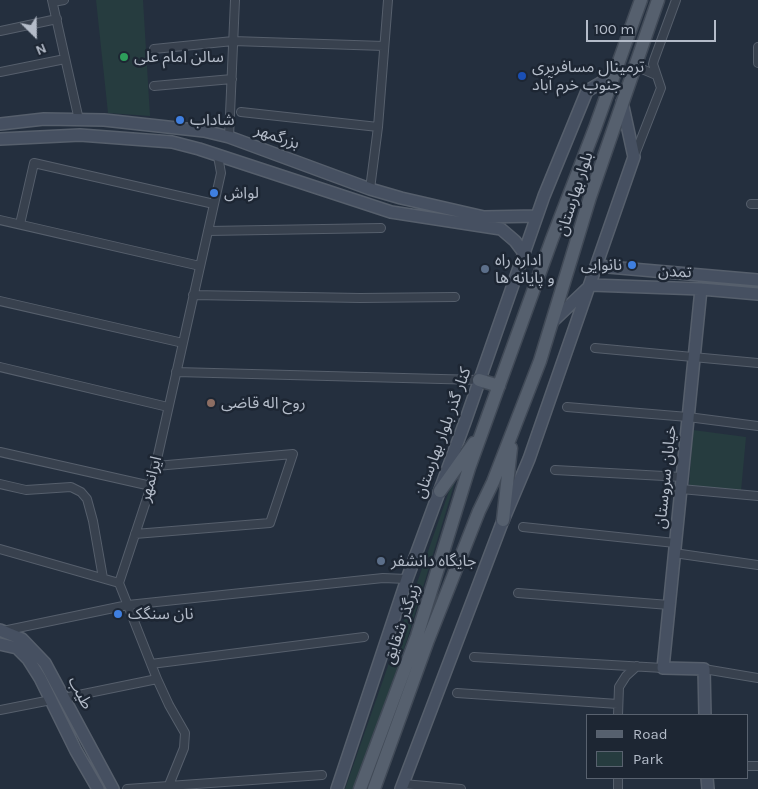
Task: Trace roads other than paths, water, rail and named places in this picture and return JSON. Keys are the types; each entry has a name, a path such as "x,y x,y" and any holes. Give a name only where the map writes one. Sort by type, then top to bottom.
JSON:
{"main road":[{"name":"بلوار بهارستان","path":"470,468 548,248 641,0"},
{"name":"بلوار بهارستان","path":"493,482 540,361 590,197 658,0"},
{"name":"کنار گذر بلوار بهارستان","path":"337,789 407,579 537,216 587,91 614,75"},
{"path":"402,786 503,520 529,459 634,157 622,102"},
{"name":"بزرگمهر","path":"0,124 44,119 104,120 173,127 229,137 311,166 324,173 401,198 484,217 537,216"},
{"path":"0,139 80,135 172,142 391,212 501,229 515,241 524,253"},
{"path":"319,189 324,173"},
{"name":"تمدن","path":"597,266 758,280"},
{"path":"626,287 621,280 624,272 628,270"},
{"path":"552,322 591,285"},
{"name":"تمدن","path":"591,285 701,289 758,294"},
{"name":"خیابان سروستان","path":"663,668 701,289"},
{"path":"479,380 499,386"},
{"path":"503,520 513,428"},
{"path":"440,491 484,429"},
{"name":"زیرگذر شقایق","path":"360,789 417,636 470,468"},
{"name":"زیرگذر شقایق","path":"374,789 428,640 493,482"},
{"name":"طیب","path":"1,631 22,639 45,663 113,789"},
{"name":"طیب","path":"0,644 17,648 28,659 40,678 76,751 98,789"},
{"path":"663,668 704,669 705,714"}],"street":[{"path":"64,0 52,1 79,120"},
{"path":"229,137 236,0"},
{"path":"370,189 378,127 388,0"},
{"path":"634,157 661,88 653,64 676,0"},
{"path":"0,31 56,19"},
{"path":"154,50 233,41 384,46"},
{"path":"758,47 758,63"},
{"path":"0,72 66,59"},
{"path":"635,66 656,75"},
{"path":"154,86 232,79"},
{"path":"241,112 378,127"},
{"name":"ایرانمهر","path":"119,583 156,466 221,173 218,156"},
{"path":"20,224 34,162 214,204"},
{"path":"0,220 200,266"},
{"path":"208,231 381,228"},
{"path":"193,294 360,298 455,297"},
{"path":"0,300 183,343"},
{"path":"595,348 758,363"},
{"path":"0,367 168,407"},
{"path":"176,372 479,380"},
{"path":"567,407 688,417 758,426"},
{"path":"0,452 151,486"},
{"path":"135,534 270,523 293,454 156,466"},
{"path":"555,470 682,477"},
{"path":"0,484 26,490 72,487 81,492 87,499 93,521 103,578"},
{"path":"681,489 758,496"},
{"path":"523,527 675,548 758,565"},
{"path":"0,549 119,583 157,679 185,733 184,748 169,787"},
{"path":"1,631 128,605 383,578 407,579"},
{"path":"518,593 669,605"},
{"path":"151,664 364,637"},
{"path":"474,657 663,668"},
{"path":"618,714 619,687 626,676 637,666"},
{"path":"704,669 758,678"},
{"path":"64,698 157,679"},
{"path":"458,693 618,704"},
{"path":"0,710 51,700"},
{"path":"127,789 322,775"},
{"path":"402,786 462,789"}],"place":[{"name":"سالن امام علی","path":"124,57"},
{"name":"ترمینال مسافربری جنوب خرم آباد","path":"522,76"},
{"name":"شاداب","path":"180,120"},
{"name":"لواش","path":"214,193"},
{"name":"نانوایی","path":"632,265"},
{"name":"اداره راه و پایانه ها","path":"485,269"},
{"name":"روح اله قاضی","path":"211,403"},
{"name":"جایگاه دانشفر","path":"381,561"},
{"name":"نان سنگک","path":"118,614"}]}
